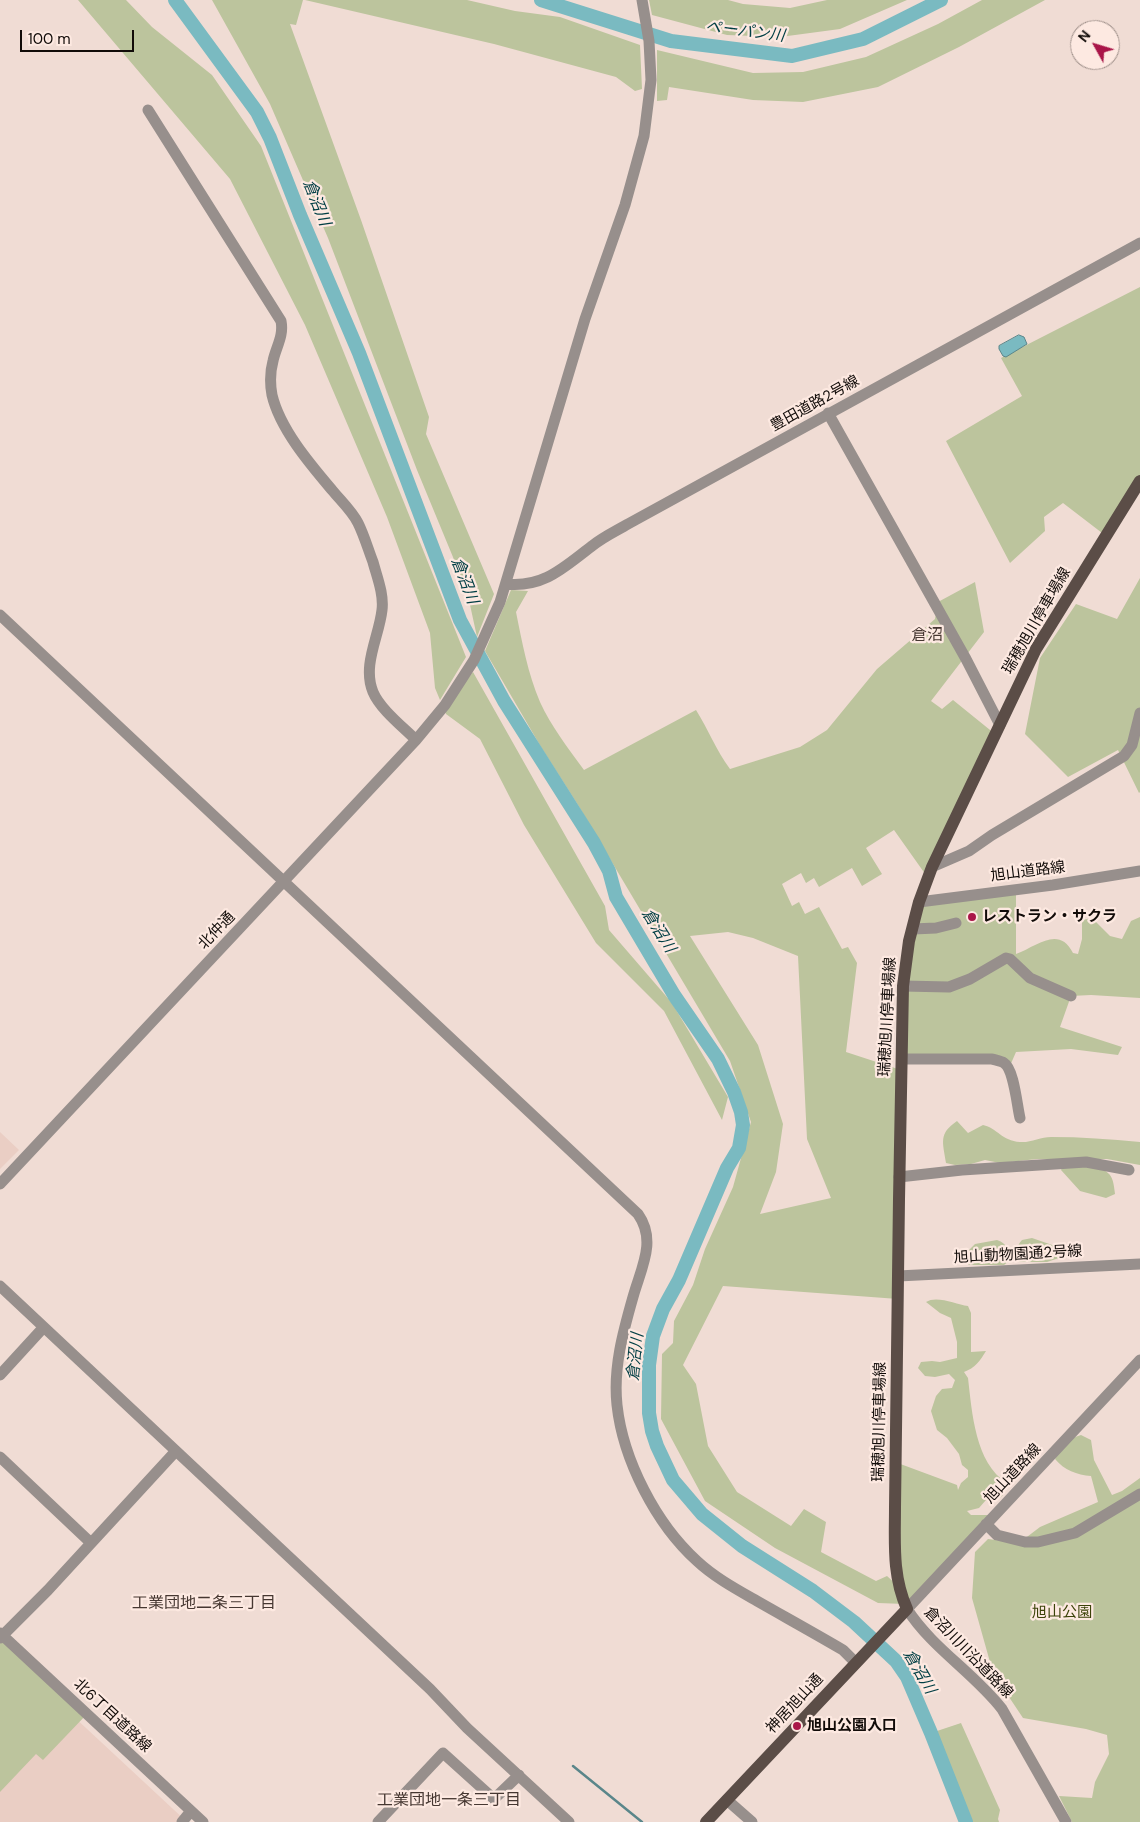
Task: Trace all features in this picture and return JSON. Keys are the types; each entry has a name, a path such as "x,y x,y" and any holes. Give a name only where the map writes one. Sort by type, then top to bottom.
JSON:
{"main road":[{"name":"瑞穂旭川停車場線","path":"907,1608 898,1586 895,1543 904,986 912,929 919,902 932,867 1036,649 1138,490"},
{"name":"神居旭山通","path":"706,1822 907,1608"}],"street":[{"name":"北仲通","path":"0,1184 416,740 452,694 474,660 506,584 585,320 624,205 644,136 651,78 649,41 642,0"},
{"path":"148,110 281,321 283,329 271,370 272,395 286,429 324,481 358,522 382,597 382,611 372,648 371,680 373,692 380,704 416,740"},
{"name":"豊田道路2号線","path":"506,584 529,584 548,578 564,568 593,544 628,524 1140,243"},
{"path":"828,413 966,659 1000,725"},
{"path":"0,615 638,1214 645,1223 648,1246 624,1328 618,1360 617,1397 622,1434 645,1492 666,1528 697,1562 722,1580 842,1650 860,1658"},
{"path":"932,867 968,851 992,834 1124,756 1132,745 1140,713"},
{"name":"旭山道路線","path":"919,902 1053,885 1140,871"},
{"path":"912,929 936,928 956,923"},
{"path":"904,986 949,987 970,979 1006,958 1010,959 1030,978 1071,996"},
{"path":"902,1059 992,1060 1004,1063 1009,1068 1012,1078 1020,1118"},
{"path":"900,1177 962,1170 1086,1162 1129,1170"},
{"name":"旭山動物園通2号線","path":"898,1276 1140,1264"},
{"path":"0,1286 430,1689 467,1728 569,1822"},
{"path":"0,1375 43,1328"},
{"name":"旭山道路線","path":"907,1608 1140,1360"},
{"path":"1,1635 48,1590 175,1452"},
{"path":"0,1457 91,1543"},
{"path":"986,1524 997,1535 1025,1542 1038,1542 1075,1533 1140,1494"},
{"name":"倉沼川川沿道路線","path":"907,1608 916,1622 945,1653 992,1695 1002,1709 1066,1822"},
{"name":"北6丁目道路線","path":"1,1635 203,1822"},
{"path":"378,1822 443,1753 494,1799 519,1775"},
{"path":"727,1800 752,1822"},
{"path":"182,1822 191,1812"}],"shaded area":[{"path":"0,1132 19,1150 0,1169"},
{"path":"0,1648 187,1822 0,1822"}],"green space":[{"path":"78,0 126,0 152,27 212,75 261,146 466,657 440,700 435,688 430,633 387,517 305,325 230,179"},
{"path":"212,0 303,0 296,25 290,24 361,220 429,417 426,434 494,594 477,637 467,591 417,470 328,238 270,104"},
{"path":"305,0 467,0 515,11 560,17 640,45 642,89 635,91 616,77 494,44"},
{"path":"649,0 728,0 743,4 790,8 827,0 907,0 840,29 780,37 727,35 652,15"},
{"path":"982,0 1045,0 959,47 878,87 803,102 753,100 669,87 667,100 657,101 657,50 753,73 803,72 866,57 938,24"},
{"path":"1140,287 1140,481 1106,536 1063,503 1044,517 1045,531 1010,563 946,441 1022,396 1001,358"},
{"path":"1140,578 1139,793 1118,750 1068,777 1025,734 1040,658 1076,604 1117,619"},
{"path":"975,582 984,632 931,701 942,709 953,700 995,734 928,878 894,830 866,848 882,874 862,886 852,868 819,887 814,878 806,883 801,873 782,884 792,906 799,902 805,914 819,907 842,949 848,947 857,963 846,1052 901,1070 898,1299 723,1286 683,1365 696,1384 708,1446 737,1492 791,1526 804,1509 826,1522 821,1552 876,1581 887,1576 898,1586 895,1462 957,1485 958,1490 961,1483 968,1477 968,1470 962,1465 959,1454 947,1438 937,1430 931,1411 936,1396 942,1389 952,1388 955,1380 949,1374 935,1377 925,1376 918,1368 921,1362 940,1362 957,1358 957,1342 951,1318 940,1313 926,1302 935,1299 968,1306 971,1313 971,1352 986,1351 977,1364 964,1372 968,1378 977,1436 988,1463 996,1474 1007,1483 1006,1487 998,1499 986,1500 979,1508 967,1511 971,1515 995,1515 905,1604 878,1603 775,1548 705,1501 661,1419 662,1354 673,1343 674,1321 693,1285 705,1249 733,1187 751,1122 730,1061 485,651 511,590 528,591 516,612 532,680 549,720 584,770 696,710 730,769 800,747 827,730 877,669 935,619 938,602","holes":["728,932 753,938 798,956 807,1139 831,1198 760,1214 776,1172 783,1124 758,1045 690,936"]},
{"path":"473,672 605,906 609,930 672,1003 728,1097 722,1120 664,1011 596,943 524,825 480,739 446,714 444,709"},
{"path":"1016,889 1016,954 1047,940 1054,939 1061,940 1073,953 1078,954 1082,939 1082,920 1092,918 1110,936 1122,939 1131,921 1140,917 1140,998 1091,995 1071,996 1060,1027 1122,1047 1118,1055 1071,1049 1016,1052 1009,1068 1004,1063 902,1059 903,986 919,902"},
{"path":"957,1121 968,1133 983,1125 1004,1137 1020,1142 1051,1137 1096,1138 1140,1142 1140,1165 1107,1159 1037,1159 1000,1163 985,1160 971,1164 955,1165 946,1163 943,1144 944,1134"},
{"path":"1088,1165 1105,1171 1111,1176 1115,1194 1106,1198 1080,1191 1061,1170 1063,1166"},
{"path":"1032,1238 1058,1247 1060,1252 1059,1258 1047,1262 1019,1262 1016,1253 1018,1245 1022,1240"},
{"path":"997,1240 1004,1243 1007,1248 1009,1261 1004,1265 969,1265 966,1261 966,1253 975,1244"},
{"name":"旭山公園","path":"1081,1435 1091,1440 1094,1460 1112,1495 1122,1491 1140,1478 1140,1822 1072,1822 1059,1796 1092,1798 1095,1782 1109,1754 1107,1735 1086,1729 1023,1718 1007,1694 990,1662 972,1598 975,1552 988,1539 1019,1543 1040,1527 1098,1502 1091,1476 1071,1471 1055,1459 1069,1441"},
{"path":"0,1638 87,1714 43,1760 36,1754 0,1792"},
{"path":"961,1723 1000,1810 999,1822 966,1822 931,1733"}],"water":[{"path":"1019,335 1024,337 1027,344 1006,357 1003,356 999,346"}],"waterway":[{"name":"倉沼川","path":"175,0 257,112 270,138 300,215 359,353 460,620 504,701 594,843 609,871 616,897 674,995 718,1059 734,1092 741,1112 743,1125 739,1148 727,1168 679,1280 663,1309 653,1336 649,1365 649,1413 657,1446 673,1480 702,1514 742,1546 813,1591 854,1622 896,1661 907,1677 966,1822"},
{"name":"ペーパン川","path":"541,0 671,41 792,56 863,39 941,0"},
{"path":"573,1766 642,1822"}],"place":[{"name":"レストラン・サクラ","path":"972,917"},
{"name":"旭山公園入口","path":"797,1726"}],"district":[{"name":"倉沼","path":"927,636"},
{"name":"工業団地二条三丁目","path":"204,1604"},
{"name":"工業団地一条三丁目","path":"449,1801"}]}
